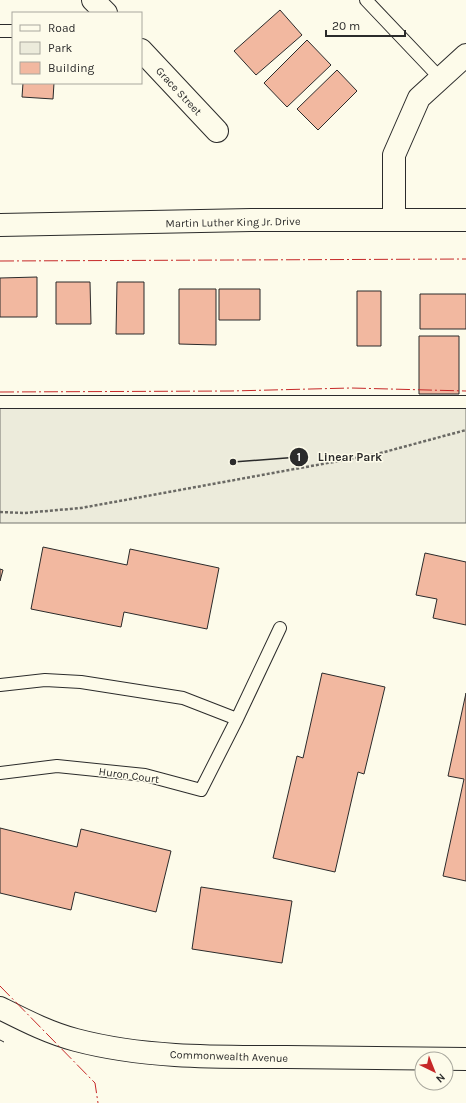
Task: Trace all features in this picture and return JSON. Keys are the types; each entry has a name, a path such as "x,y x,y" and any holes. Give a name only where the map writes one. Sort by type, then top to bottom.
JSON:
{"street":[{"path":"93,0 105,12"},
{"name":"Grace Street","path":"142,51 217,131"},
{"path":"394,220 394,155 419,98 466,55"},
{"name":"Martin Luther King Jr. Drive","path":"0,225 251,220 466,220"},
{"name":"Commonwealth Avenue","path":"0,1008 46,1029 74,1039 107,1047 155,1053 211,1057 466,1059"}],"lane":[{"path":"366,0 440,79"},
{"path":"0,31 12,31"},
{"path":"0,402 466,402"},
{"name":"Huron Court","path":"0,773 57,766 145,775 201,790 237,719 280,628"},
{"path":"0,684 45,680 89,683 183,698 237,719"}],"path":[{"path":"0,512 24,513 81,508 378,454 466,430"}],"green space":[{"path":"0,402 466,402 466,523 0,523"}],"building":[{"path":"280,10 302,35 256,75 234,51"},
{"path":"307,40 331,65 287,107 264,83"},
{"path":"337,70 357,91 318,130 297,109"},
{"path":"23,84 54,84 53,99 22,97"},
{"path":"37,277 37,317 0,317 0,278"},
{"path":"56,282 90,282 91,324 56,324"},
{"path":"117,282 144,282 144,334 116,334"},
{"path":"179,289 216,289 216,345 179,344"},
{"path":"219,289 260,289 260,320 219,320"},
{"path":"357,291 381,291 381,346 357,346"},
{"path":"420,294 466,294 466,329 420,329"},
{"path":"419,336 459,336 459,394 419,394"},
{"path":"43,547 127,565 130,549 219,568 207,629 124,612 121,627 31,609"},
{"path":"425,553 466,562 466,625 433,618 437,599 416,595"},
{"path":"0,569 3,570 0,581"},
{"path":"322,673 385,687 364,774 358,772 335,872 273,858 297,756 303,758"},
{"path":"466,693 466,881 443,876 464,779 448,776"},
{"path":"0,828 77,847 81,829 171,851 156,912 75,892 71,910 0,893"},
{"path":"201,887 292,901 282,963 192,949"}],"fence":[{"path":"0,1040 4,1042"}],"power":[{"path":"0,261 466,259"},
{"path":"0,392 231,391 351,388 466,391"},
{"path":"0,986 95,1083 98,1103"}],"place":[{"name":"Linear Park","path":"233,462"}]}
